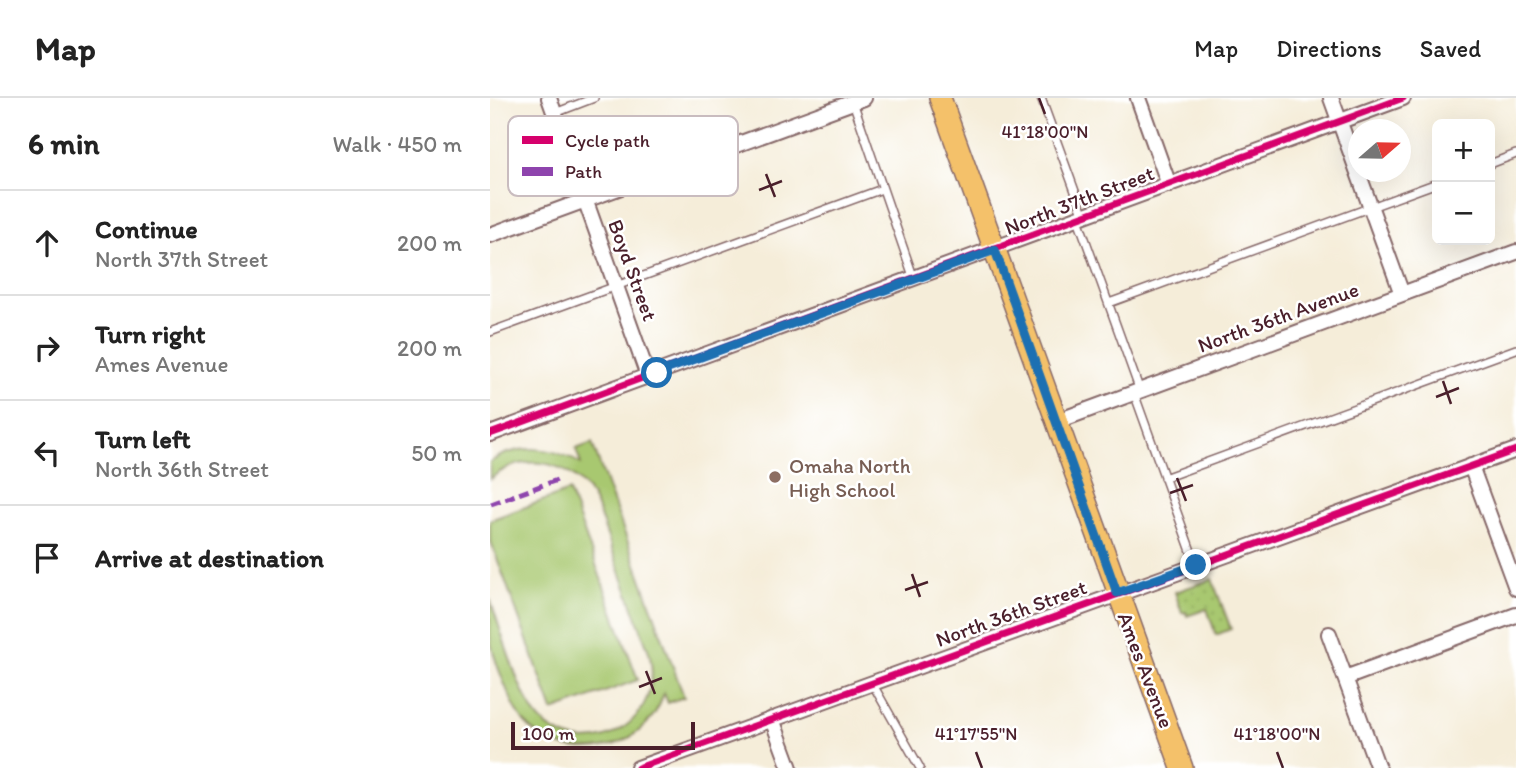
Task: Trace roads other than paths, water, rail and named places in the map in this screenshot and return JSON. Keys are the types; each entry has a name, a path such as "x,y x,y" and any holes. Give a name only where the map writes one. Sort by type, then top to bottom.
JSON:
{"main road":[{"name":"Ames Avenue","path":"940,98 1182,768"}],"street":[{"name":"Boyd Street","path":"549,98 555,116"},
{"path":"1138,98 1169,184"},
{"path":"1331,98 1402,294"},
{"name":"North 37th Street","path":"490,434 1403,98"},
{"path":"738,143 857,99"},
{"name":"Boyd Street","path":"584,196 648,376"},
{"path":"490,235 596,196"},
{"name":"North 36th Avenue","path":"1055,422 1516,252"},
{"name":"North 36th Street","path":"638,768 1516,450"},
{"path":"1471,466 1516,588"},
{"path":"1345,678 1516,615"},
{"path":"1329,634 1378,768"},
{"path":"772,719 790,768"}],"lane":[{"path":"554,113 594,98"},
{"path":"1041,98 1164,478 1196,565"},
{"path":"857,99 882,189 914,280"},
{"path":"1495,162 1516,154"},
{"path":"1109,303 1432,185"},
{"path":"490,332 882,189"},
{"path":"1164,478 1516,349"},
{"path":"872,683 920,768"}],"place":[{"name":"Omaha North High School","path":"775,477"}]}
